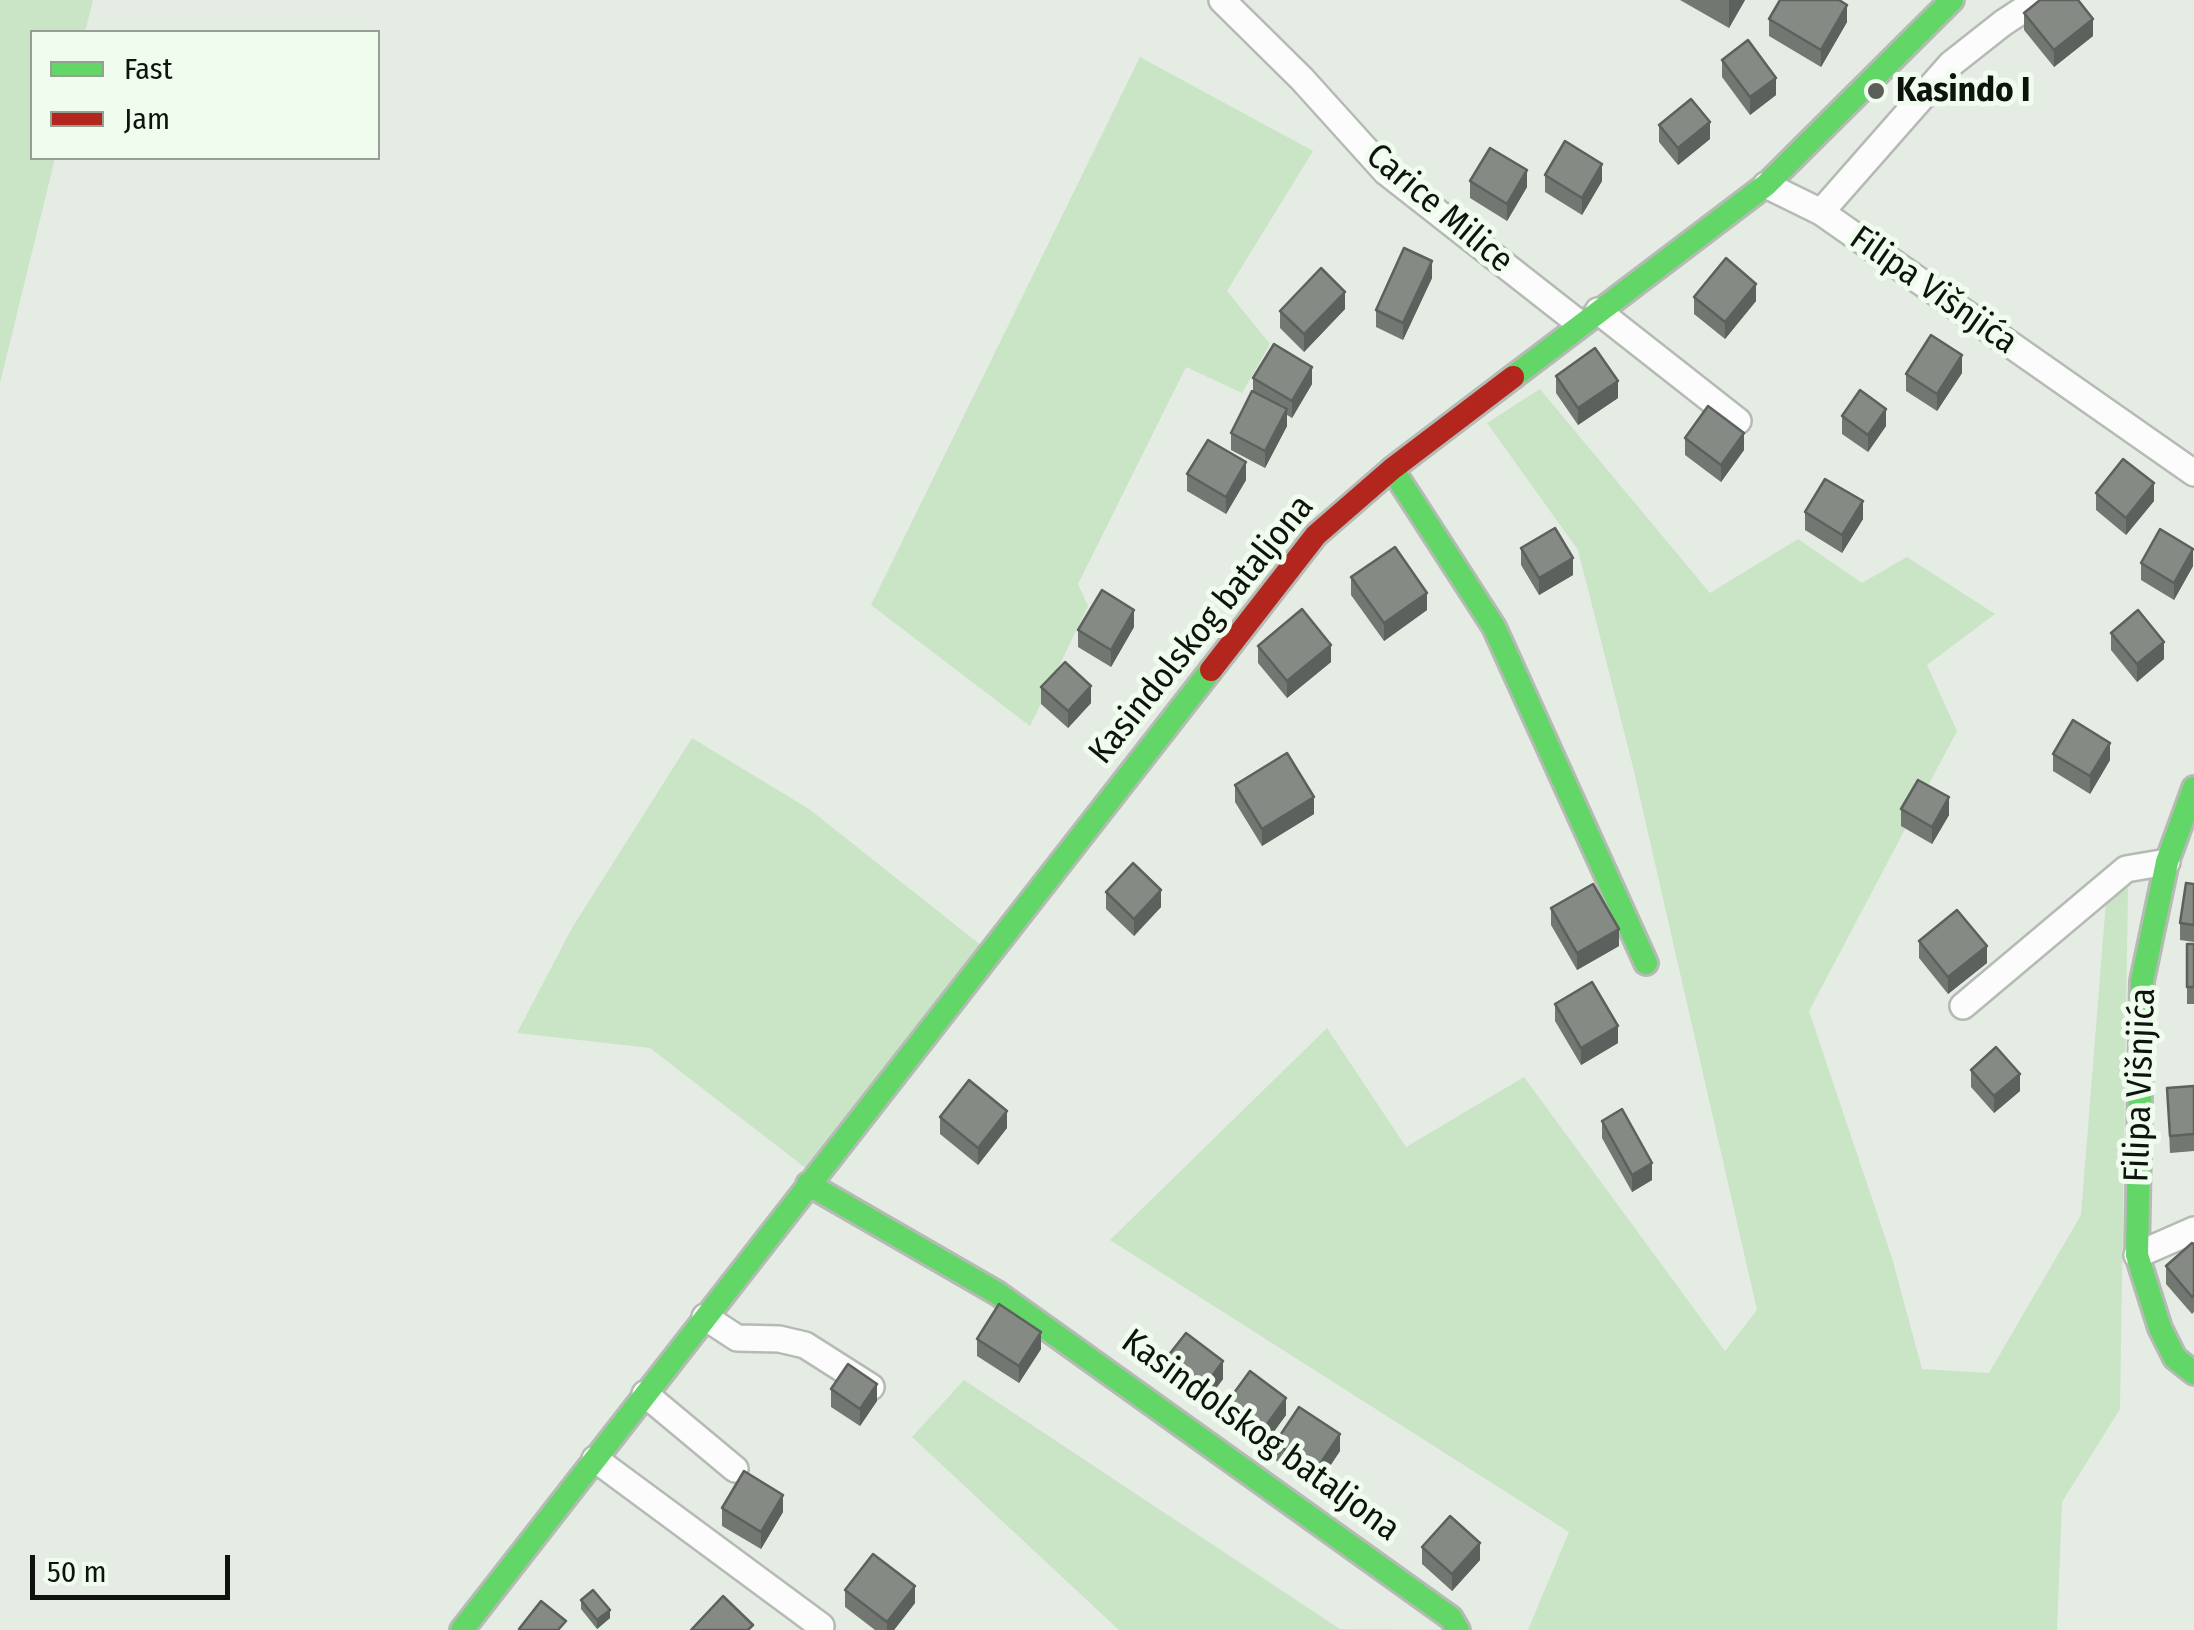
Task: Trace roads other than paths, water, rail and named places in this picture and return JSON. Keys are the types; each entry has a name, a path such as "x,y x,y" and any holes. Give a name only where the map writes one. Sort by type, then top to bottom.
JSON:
{"street":[{"name":"Carice Milice","path":"1222,0 1386,172 1738,420"},
{"name":"Kasindolskog bataljona","path":"462,1630 1316,536 1392,469 1766,184 1952,0"},
{"path":"1821,212 1951,64 2038,0"},
{"name":"Filipa Višnjića","path":"1766,184 1821,212 2194,473"},
{"path":"1392,469 1494,627 1646,963"},
{"name":"Filipa Višnjića","path":"2194,788 2167,862 2142,981 2136,1255 2175,1358 2194,1373"},
{"path":"1963,1006 2126,869 2167,862"},
{"name":"Kasindolskog bataljona","path":"808,1184 997,1293 1452,1618 1458,1630"},
{"path":"2136,1255 2194,1230"},
{"path":"705,1317 737,1338 779,1339 805,1345 876,1389"},
{"path":"645,1394 735,1470"},
{"path":"595,1459 821,1626"}],"place":[{"name":"Kasindo I","path":"1876,91"}]}
